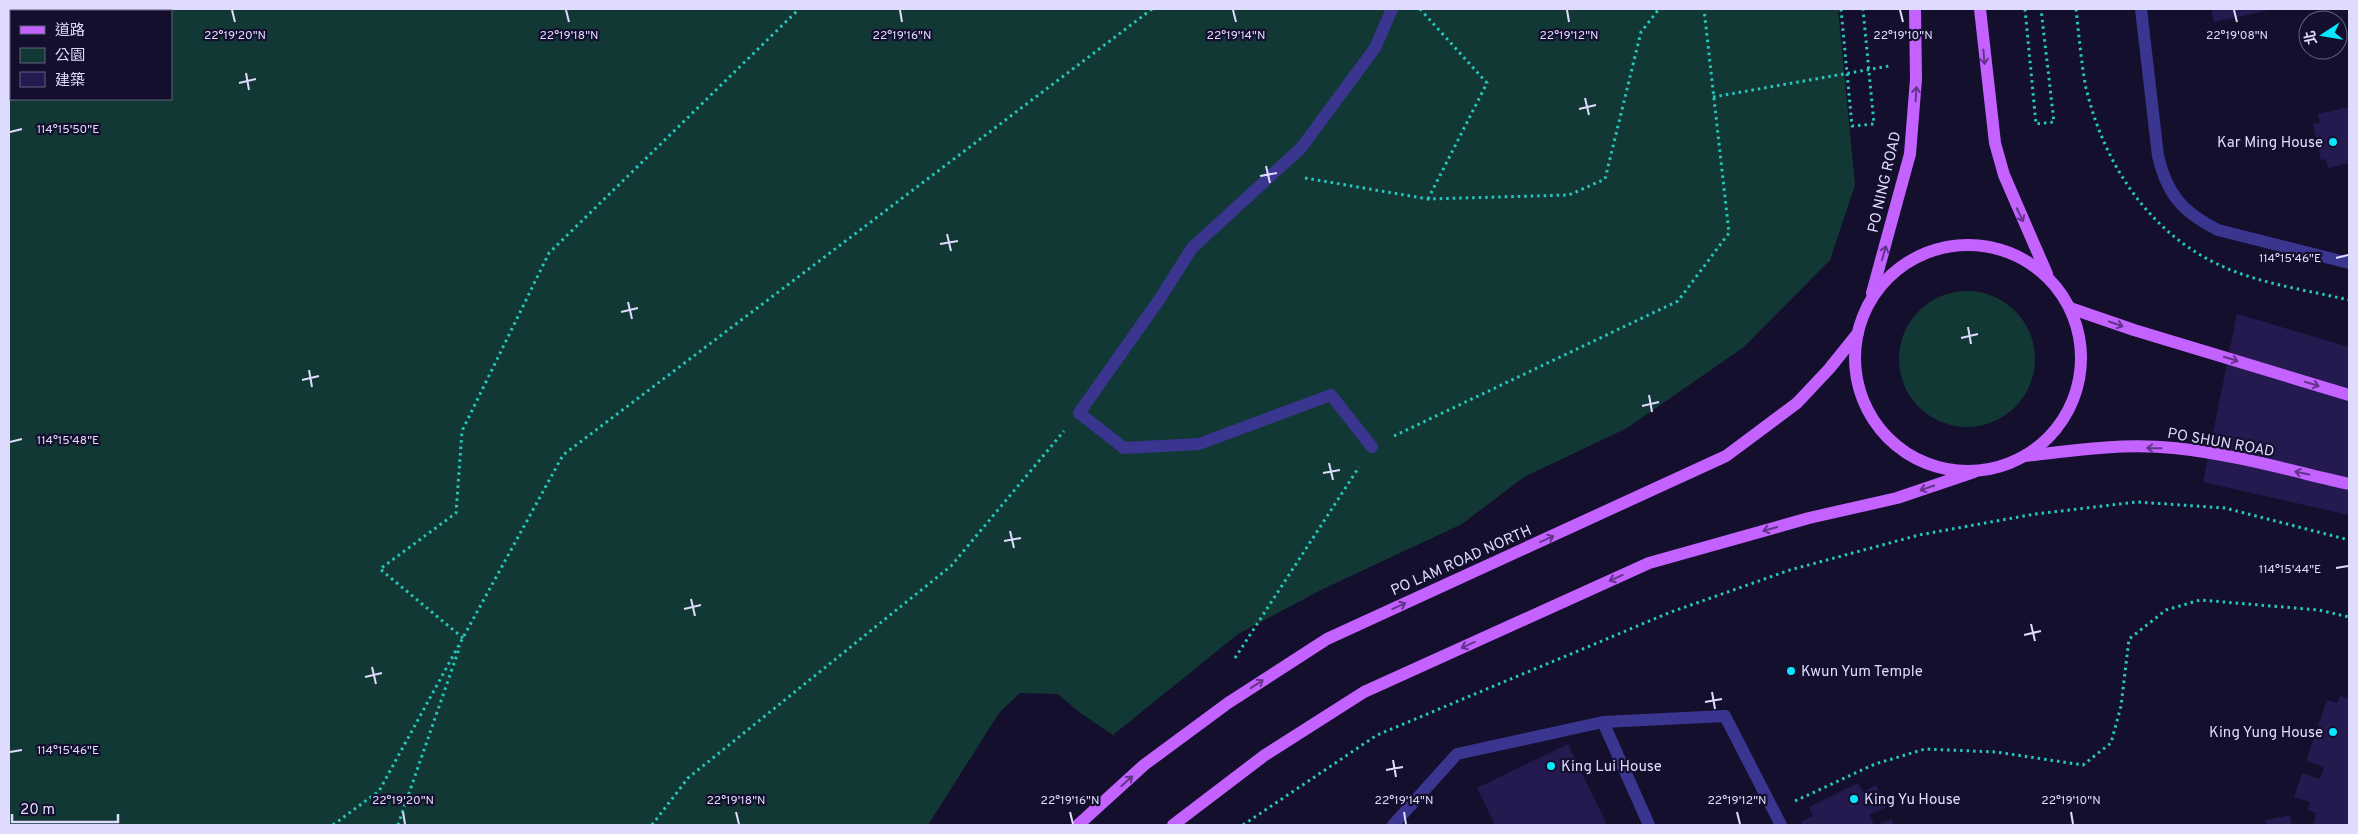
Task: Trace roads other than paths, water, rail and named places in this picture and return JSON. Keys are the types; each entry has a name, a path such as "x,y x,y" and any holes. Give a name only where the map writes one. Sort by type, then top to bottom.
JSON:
{"main road":[{"name":"PO NING ROAD","path":"1870,300 1910,154 1916,79 1915,9"},
{"path":"1980,9 1995,142 2004,175 2049,278"},
{"path":"1173,825 1265,755 1364,692 1649,563 1809,518 1897,498 1974,472 2008,465 2026,456 2052,436 2070,407 2080,375 2080,341 2070,308 2049,278 2040,269 2019,256 1996,247 1964,244 1932,250 1904,264 1880,285 1870,300 1858,333 1855,353 1858,380 1868,412 1894,444 1910,456 1928,465 1957,472 1974,472"},
{"path":"2070,308 2134,330 2349,395"},
{"name":"PO LAM ROAD NORTH","path":"1078,825 1151,760 1228,703 1328,639 1726,456 1797,403 1829,369 1858,333"},
{"name":"PO SHUN ROAD","path":"2026,456 2103,446 2173,448 2203,452 2349,484"}],"lane":[{"path":"1372,447 1332,395 1199,444 1124,448 1079,413 1160,300 1192,248 1301,148 1375,48 1392,9"},
{"path":"2140,9 2158,156 2163,175 2171,193 2184,208 2200,221 2218,230 2349,263"},
{"path":"1393,825 1457,754 1603,722 1725,716 1781,825"},
{"path":"1603,722 1649,825"}],"place":[{"name":"Kar Ming House","path":"2333,142"},
{"name":"Kwun Yum Temple","path":"1791,671"},
{"name":"King Yung House","path":"2333,732"},
{"name":"King Lui House","path":"1551,766"},
{"name":"King Yu House","path":"1854,799"}]}
